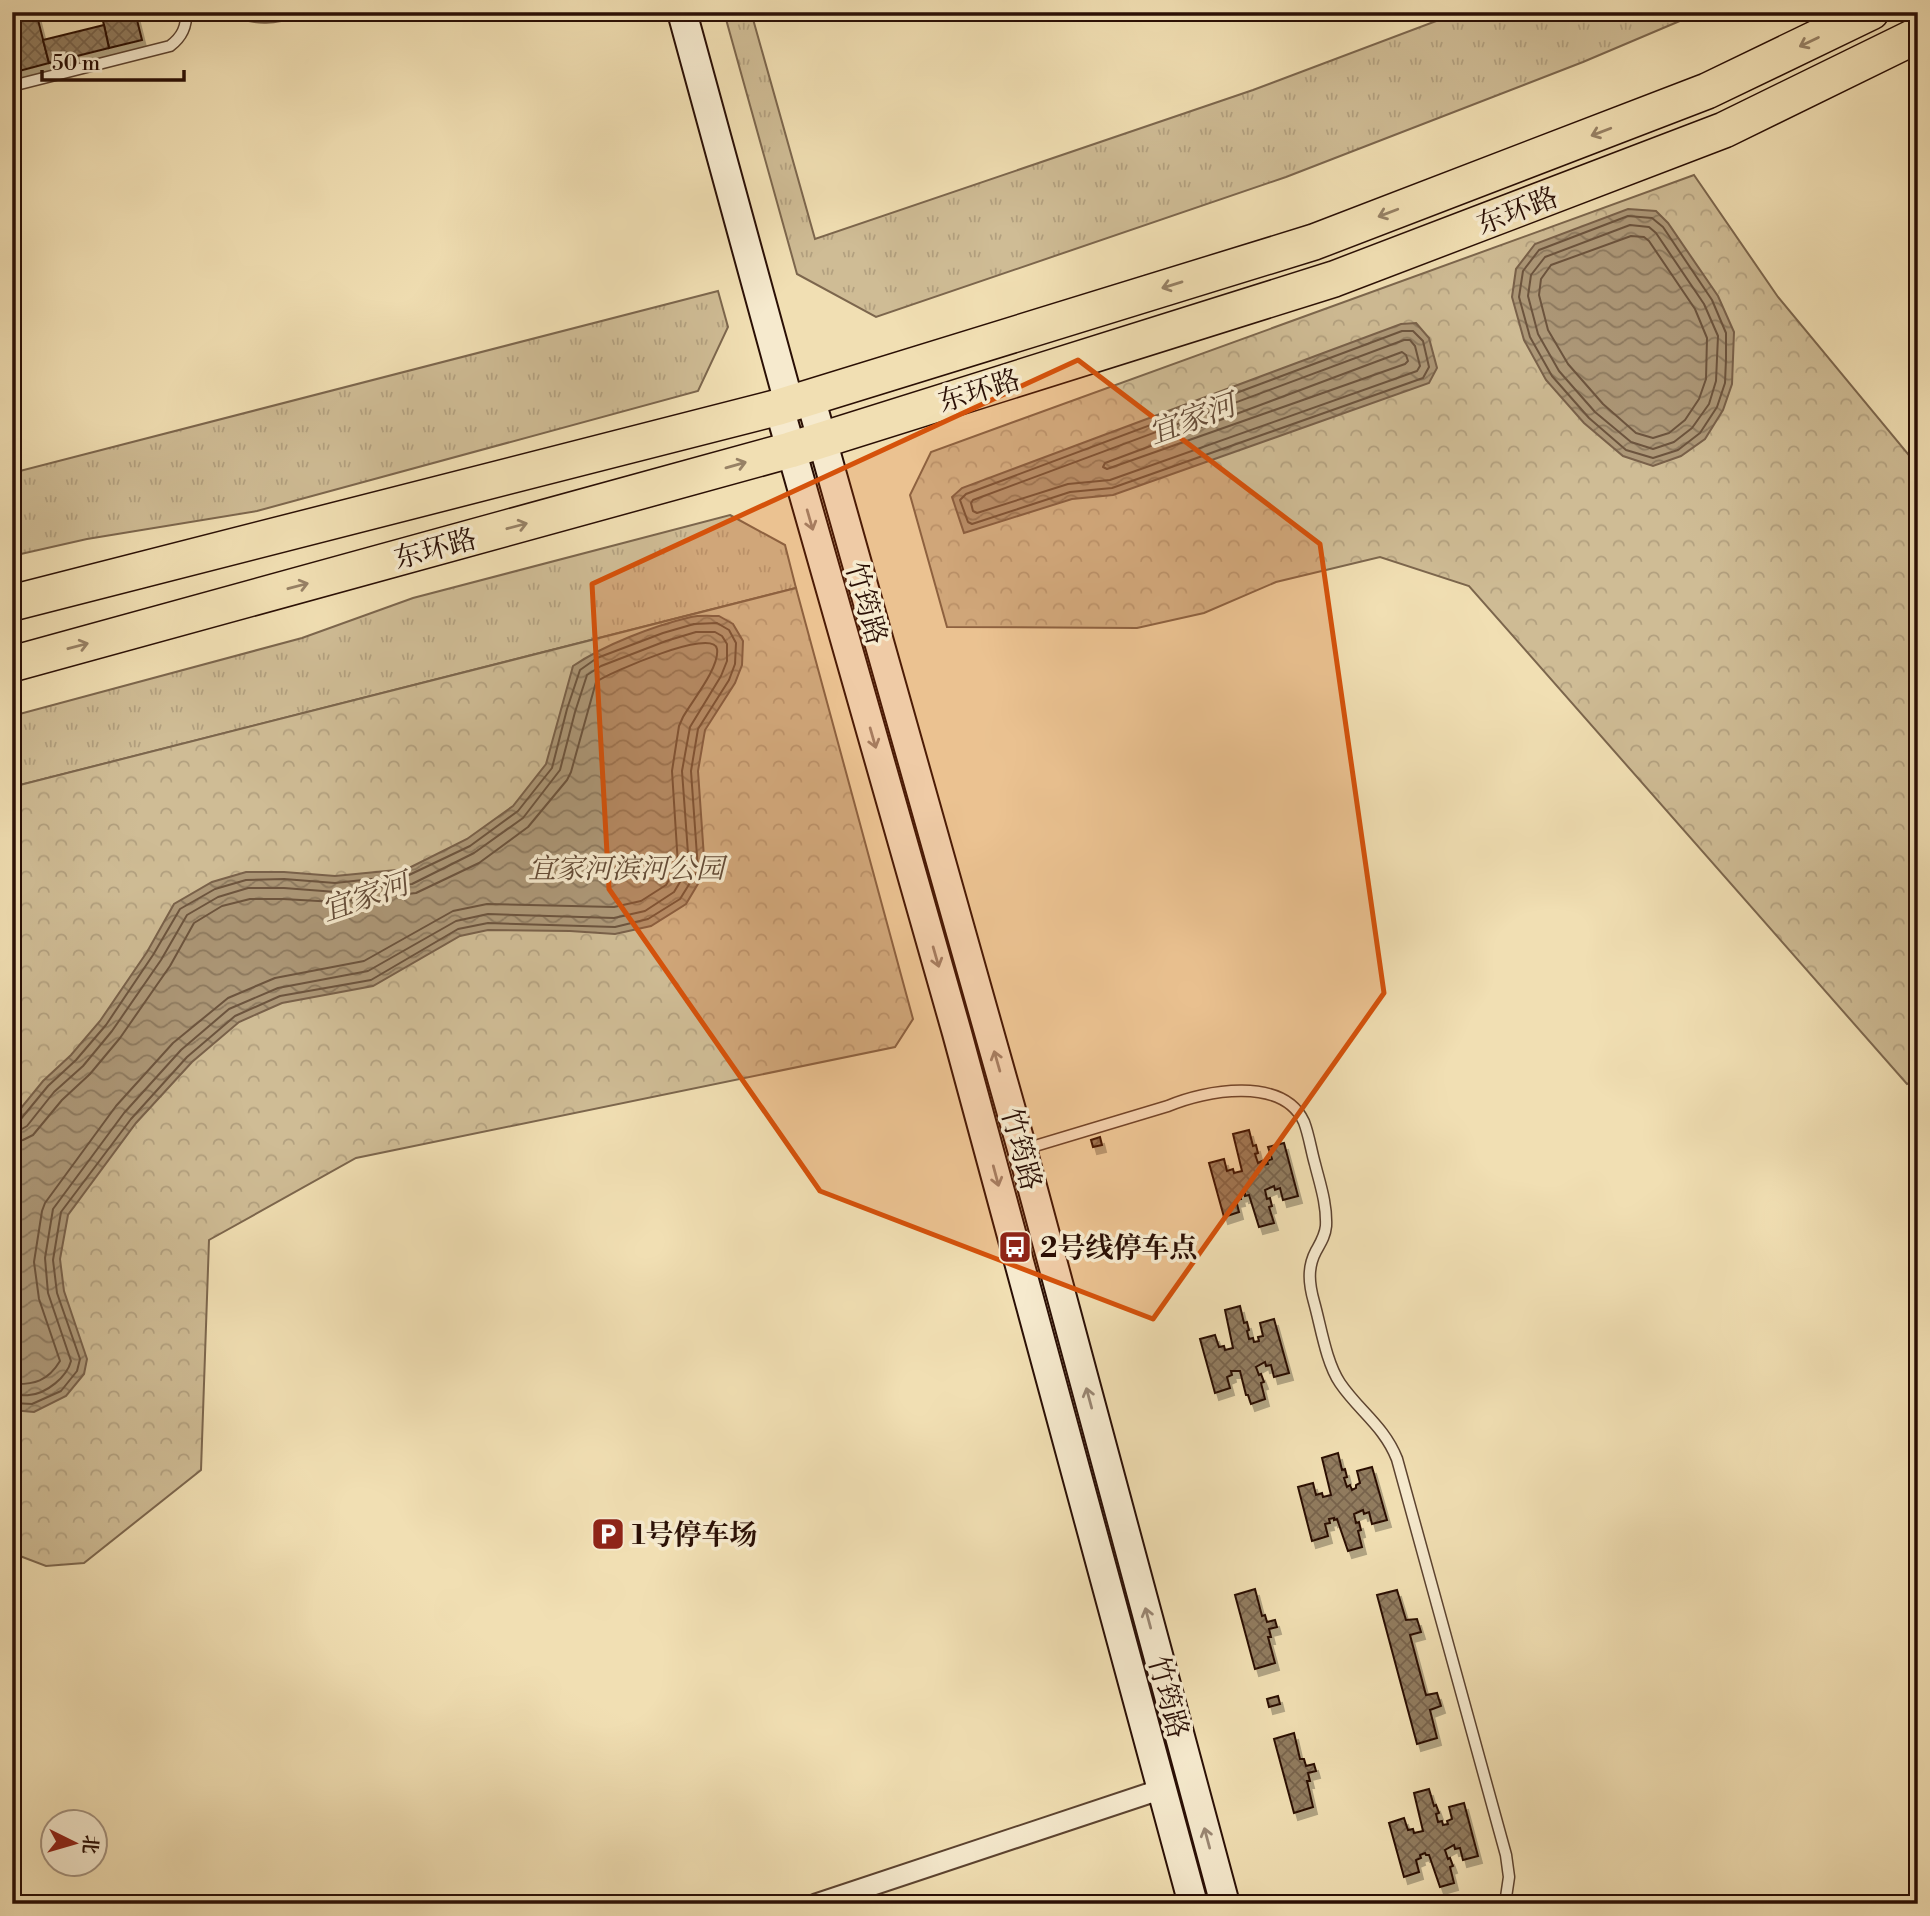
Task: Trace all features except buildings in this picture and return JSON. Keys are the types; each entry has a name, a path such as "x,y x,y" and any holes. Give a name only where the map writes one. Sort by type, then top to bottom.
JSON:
{"highway":[{"name":"东环路","path":"12,603 793,402 1314,242 1707,91 1871,12"},
{"name":"东环路","path":"12,664 806,445 1334,279 1724,130 1918,35"}],"main road":[{"name":"竹筠路","path":"682,12 793,402 1022,1149 1225,1904"},
{"name":"竹筠路","path":"806,445 957,1033 1193,1904"}],"street":[{"path":"816,1904 1161,1788"}],"lane":[{"path":"12,86 170,46 185,27 186,12"},
{"path":"1022,1149 1218,1092 1263,1093 1282,1098 1304,1122 1326,1206 1326,1231 1310,1269 1311,1290 1335,1374 1347,1392 1382,1430 1397,1459 1506,1855 1508,1877 1505,1904"}],"highlighted area":[{"path":"1078,360 1320,544 1384,993 1153,1319 820,1191 609,889 592,584"}],"green space":[{"path":"225,12 318,12 282,21 260,23 237,18"},
{"path":"724,12 751,12 815,239 1253,90 1460,12 1701,12 1583,62 1286,177 876,317 797,274"},
{"path":"1694,175 1778,297 1918,466 1918,1079 1907,1084 1469,586 1380,557 1276,582 1204,613 1137,628 947,627 910,495 931,452"},
{"path":"718,291 728,327 698,391 257,511 87,539 12,556 12,473"},
{"path":"730,515 785,545 796,588 12,787 12,716 302,638 413,598"},
{"name":"宜家河滨河公园","path":"796,588 913,1019 895,1047 356,1158 209,1240 201,1470 84,1563 46,1566 12,1553 12,787"}],"water":[{"path":"1628,209 1656,211 1668,223 1718,296 1734,332 1732,384 1723,410 1705,439 1681,456 1653,466 1623,456 1584,423 1546,380 1524,340 1512,297 1516,269 1535,244"},
{"name":"宜家河","path":"1416,323 1429,338 1437,368 1429,383 1113,495 1072,499 964,533 952,497 962,488 1401,324"},
{"name":"宜家河","path":"694,616 719,616 733,624 743,641 742,665 735,683 705,730 698,771 705,872 686,904 651,926 615,934 488,930 460,936 373,986 282,1003 239,1022 192,1062 136,1123 68,1215 60,1259 64,1291 87,1359 84,1374 66,1396 34,1412 12,1410 12,1119 43,1081 71,1055 100,1021 147,952 174,904 212,882 246,872 335,876 407,869 467,839 513,806 546,764 573,666 629,637 661,626"}],"place":[{"name":"2号线停车点","path":"1015,1247"},
{"name":"1号停车场","path":"608,1534"}]}
